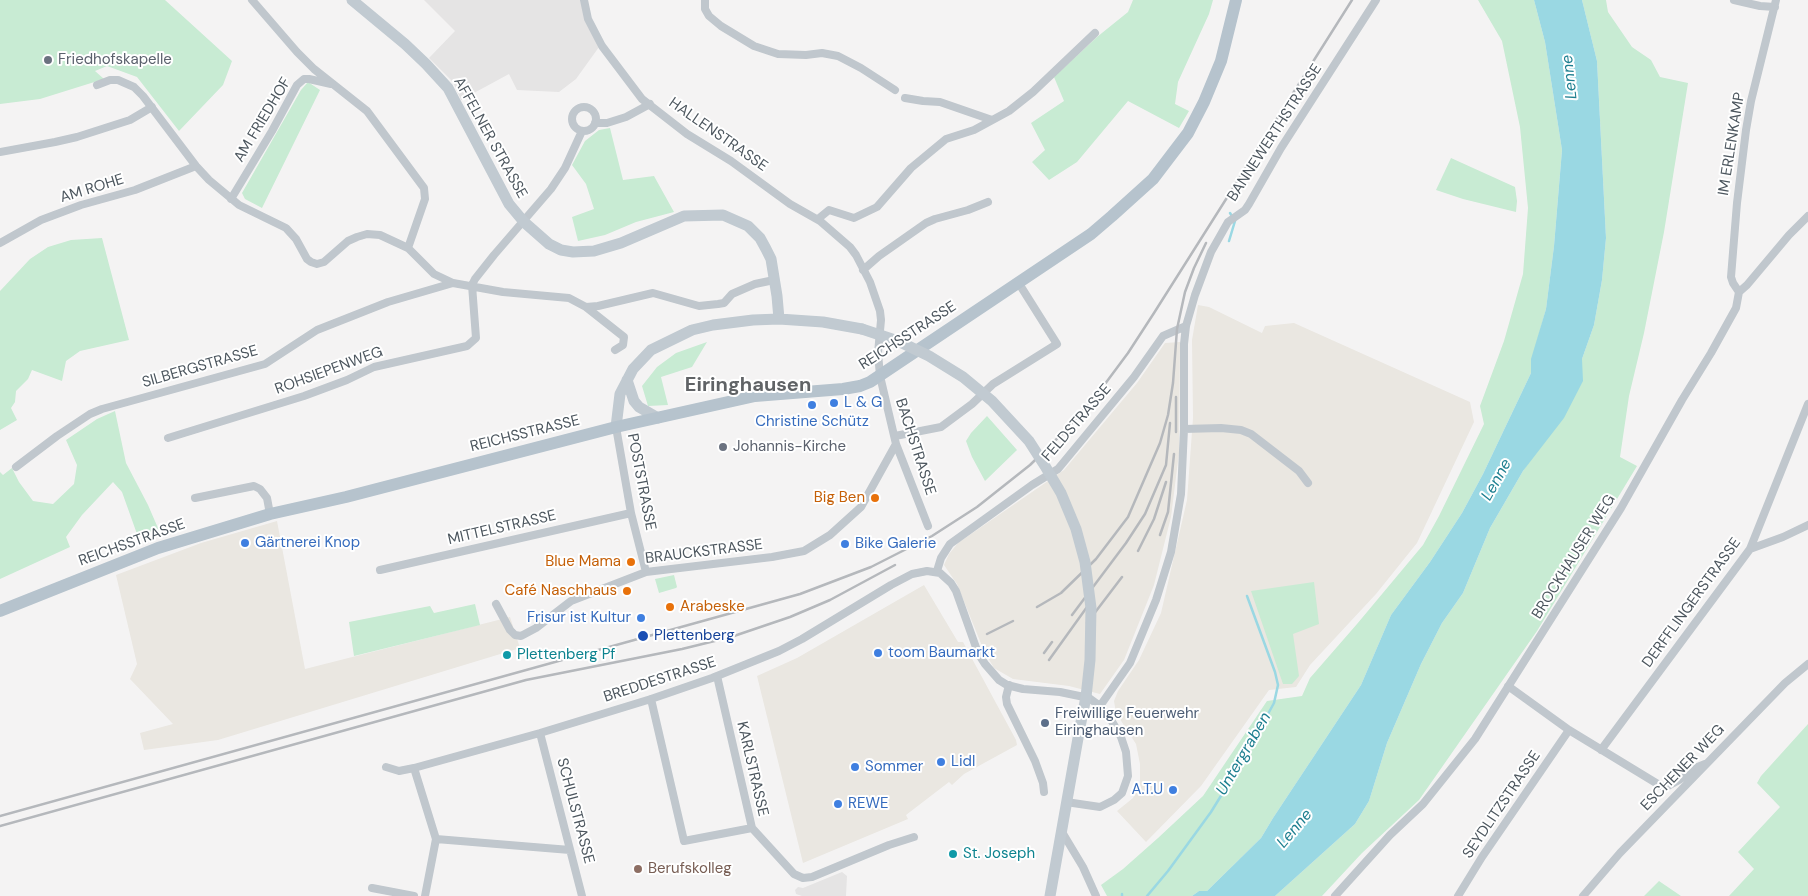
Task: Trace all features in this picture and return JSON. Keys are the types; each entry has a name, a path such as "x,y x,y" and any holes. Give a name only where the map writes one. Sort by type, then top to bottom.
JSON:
{"main road":[{"name":"AFFELNER STRASSE","path":"352,0 405,44 448,88 514,212 549,244 561,250 573,252 594,251 621,243 684,216 723,215 748,226 760,238 771,259 779,319"},
{"name":"REICHSSTRASSE","path":"4,610 158,548 270,514 346,497 616,427 755,396 860,386 880,376 1091,234 1146,185 1165,164 1188,133 1204,102 1220,61 1236,0"},
{"path":"616,427 620,394 637,364 651,350 692,330 713,325 753,320 779,319 823,322 862,329 898,341 929,356 963,377 992,401 1028,441 1046,466 1061,493 1076,529 1085,562 1091,608 1090,660 1086,697 1050,896"},
{"path":"627,380 630,393 639,408 658,418"}],"street":[{"path":"252,0 297,52 333,85 367,111 424,188 425,199 408,248"},
{"name":"HALLENSTRASSE","path":"584,0 588,19 602,46 642,99 687,134 731,161 790,204 818,219 850,247 873,288 880,311 878,353 880,376"},
{"path":"705,0 706,10 710,16 721,26 754,46 778,54 806,55 822,53 838,56 895,90"},
{"name":"BANNEWERTHSTRASSE","path":"1100,706 1130,664 1156,600 1171,552 1180,494 1184,428 1184,344 1186,326 1211,252 1228,222 1241,213 1249,204 1281,148 1376,0"},
{"path":"1734,0 1760,6 1776,3"},
{"name":"IM ERLENKAMP","path":"1739,292 1731,277 1746,130 1751,101 1776,3"},
{"path":"818,219 830,210 854,218 877,207 911,168 946,139 974,130 1009,111 1033,92 1095,32"},
{"name":"AM FRIEDHOF","path":"230,199 298,85 304,80 309,79 333,85"},
{"path":"97,85 110,80 118,80 134,87 209,180 230,199 286,228 296,239 311,262 317,264 324,262 348,241 367,234 380,235 408,248 434,274 453,283 503,292 569,298 586,307 624,337 623,345 614,350"},
{"path":"905,98 940,102 992,120"},
{"path":"595,123 607,123 626,117 650,104"},
{"path":"0,152 77,136 130,120 152,107"},
{"path":"584,107 592,111 596,117 595,123 588,130 582,131 574,127 572,119 573,114 579,108 584,107"},
{"path":"472,285 494,255 524,222 560,177 574,152 582,131"},
{"name":"AM ROHE","path":"0,243 41,220 81,205 135,190 196,166"},
{"path":"863,270 879,256 926,223 988,202"},
{"name":"BROCKHAUSER WEG","path":"1335,896 1390,835 1423,804 1474,739 1621,508 1734,313 1739,292 1747,285 1766,260 1808,216"},
{"path":"586,307 653,293 699,306 718,304 724,302 732,294 755,284 774,280"},
{"path":"896,440 941,427 972,404 993,384 1056,344 1018,282"},
{"name":"SILBERGSTRASSE","path":"16,466 64,431 96,412 265,364 317,330 388,302 453,283"},
{"name":"ROHSIEPENWEG","path":"168,438 304,396 347,380 374,367 467,346 476,338 472,285"},
{"name":"FELDSTRASSE","path":"937,572 941,558 950,544 1032,485 1058,469 1134,377 1163,336 1186,326"},
{"name":"BACHSTRASSE","path":"880,376 896,440 928,526"},
{"name":"DERFFLINGERSTRASSE","path":"1601,750 1750,549 1808,404"},
{"name":"POSTSTRASSE","path":"616,427 631,513 646,572"},
{"path":"1184,428 1221,428 1246,432 1299,471 1308,483"},
{"name":"BRAUCKSTRASSE","path":"496,604 510,630 515,635 521,636 536,628 571,601 646,572 772,557 804,551 830,535 861,507 896,440"},
{"name":"REICHSSTRASSE","path":"195,498 254,486 260,489 266,498 270,514"},
{"name":"MITTELSTRASSE","path":"380,570 631,513"},
{"path":"1750,549 1783,537 1808,525"},
{"name":"BREDDESTRASSE","path":"386,767 400,771 414,768 540,733 651,699 717,676 770,656 904,578 920,571 937,572"},
{"path":"937,572 951,582 956,590 978,653 998,680 1023,689 1073,694 1089,698 1100,706 1110,718 1121,737 1126,752 1128,776 1122,793 1114,800 1100,807 1066,802"},
{"name":"ESCHENER WEG","path":"1583,896 1620,853 1785,683 1808,664"},
{"name":"KARLSTRASSE","path":"717,676 752,828 794,874 803,878 812,877 889,845 914,837"},
{"path":"1009,685 1006,704 1035,761 1044,784 1044,792"},
{"path":"1508,686 1569,730 1661,786 1668,786 1695,768 1707,764"},
{"path":"651,699 684,840 752,828"},
{"name":"SEYDLITZSTRASSE","path":"1458,896 1482,857 1569,730"},
{"name":"SCHULSTRASSE","path":"540,733 582,896"},
{"path":"414,768 436,839 425,896"},
{"path":"1061,831 1083,867 1096,896"},
{"path":"436,839 570,850"},
{"path":"372,888 414,896"}],"shaded area":[{"path":"424,0 582,0 599,47 576,79 559,92 517,90 509,74 461,100 453,82 429,58 455,31"},
{"path":"1198,305 1209,307 1262,333 1265,326 1294,323 1470,402 1474,422 1417,543 1376,594 1310,665 1296,687 1269,690 1201,786 1146,842 1117,811 1133,798 1140,784 1140,764 1136,744 1116,713 1114,701 1118,691 1139,660 1161,613 1187,500 1193,418 1192,340"},
{"path":"1180,342 1179,453 1171,517 1154,585 1124,660 1100,694 1069,686 1013,679 994,668 984,651 957,584 944,565 949,554 958,543 1064,470 1137,383 1165,343"},
{"path":"277,521 305,669 510,617 520,648 218,740 144,750 140,733 173,724 130,679 137,664 116,575 201,543"},
{"path":"924,585 958,642 963,642 1017,745 964,774 952,785 949,782 906,815 908,819 803,863 757,676 797,658"},
{"path":"842,872 847,876 846,896 802,896 796,894 795,890 798,887 803,888"}],"green space":[{"path":"0,0 165,0 232,61 223,85 179,131 137,77 107,66 95,71 104,79 40,99 0,104"},
{"path":"1133,0 1213,0 1209,14 1178,82 1175,104 1189,111 1179,128 1128,101 1077,162 1049,180 1032,162 1045,150 1031,123 1064,101 1054,77 1097,37 1128,12"},
{"path":"1478,0 1534,0 1545,42 1562,150 1554,246 1546,309 1532,359 1531,373 1483,474 1462,513 1430,562 1391,615 1361,685 1261,838 1207,891 1199,891 1192,896 1107,896 1101,885 1123,869 1203,796 1267,701 1302,696 1310,678 1423,545 1484,424 1480,406 1504,341 1523,274 1528,208 1520,127 1502,41"},
{"path":"1582,0 1606,0 1608,12 1632,47 1651,60 1660,77 1688,83 1664,232 1644,333 1629,396 1620,457 1637,466 1537,631 1419,800 1362,853 1322,896 1275,896 1355,824 1369,801 1387,743 1421,664 1442,623 1463,593 1490,528 1523,471 1582,381 1582,359 1594,325 1602,280 1606,238 1597,61"},
{"path":"308,82 320,90 262,208 245,199 242,193 301,90"},
{"path":"610,128 623,180 654,176 674,212 636,222 605,235 578,241 572,217 594,209 586,184 572,165 585,141 599,130"},
{"path":"1451,158 1515,187 1516,212 1463,199 1436,190"},
{"path":"102,238 129,340 80,351 66,361 62,381 32,370 28,379 16,391 15,402 11,408 17,420 0,430 0,291 30,259 48,247 71,240"},
{"path":"707,342 692,367 661,377 668,405 648,406 642,386 657,367 676,353"},
{"path":"115,411 126,463 161,535 137,534 122,492 113,482 82,515 66,537 70,547 0,579 0,472 3,475 12,468 19,482 33,501 53,504 74,484 77,465 66,440 97,419"},
{"path":"987,416 1017,450 985,481 966,441"},
{"path":"674,575 677,587 659,593 655,579"},
{"path":"1314,582 1319,624 1293,634 1299,676 1292,684 1283,684 1251,591"},
{"path":"475,604 480,625 354,656 349,622 430,606 434,613"},
{"path":"1808,724 1808,896 1729,896 1754,869 1738,852 1780,807 1757,783 1761,776"},
{"path":"1659,881 1681,896 1644,896"}],"water":[{"name":"Lenne","path":"1534,0 1582,0 1597,61 1606,238 1602,280 1594,325 1582,359 1583,381 1564,418 1523,471 1490,528 1463,593 1442,623 1421,664 1387,743 1369,801 1355,824 1275,896 1192,896 1199,891 1207,891 1261,838 1361,685 1391,615 1430,562 1462,513 1483,474 1531,373 1531,359 1546,309 1554,246 1562,150 1545,42"}],"waterway":[{"name":"Untergraben","path":"1229,241 1235,221 1230,213"},
{"name":"Untergraben","path":"1147,896 1168,871 1211,812 1240,765 1274,703 1278,685 1275,672 1247,596"}],"railway":[{"path":"0,816 800,594 871,567 932,536 977,507 1030,465 1066,430 1099,392 1128,353 1154,313 1352,0"},
{"path":"1037,607 1061,593 1096,559 1128,517 1160,443 1168,415 1173,383 1177,329 1185,292 1206,243"},
{"path":"1176,397 1176,432"},
{"path":"1072,615 1126,543 1145,514 1166,465 1170,423"},
{"path":"1160,535 1168,512 1174,454"},
{"path":"1138,551 1154,519 1166,482"},
{"path":"0,826 526,680 682,649 731,637 790,617 830,600 895,565"},
{"path":"1087,623 1122,577"},
{"path":"1049,660 1087,607"},
{"path":"987,634 1013,621"},
{"path":"1044,653 1052,642"}],"place":[{"name":"Friedhofskapelle","path":"48,60"},
{"name":"L & G","path":"834,403"},
{"name":"Christine Schütz","path":"812,405"},
{"name":"Johannis-Kirche","path":"723,447"},
{"name":"Big Ben","path":"875,498"},
{"name":"Gärtnerei Knop","path":"245,543"},
{"name":"Bike Galerie","path":"845,544"},
{"name":"Blue Mama","path":"631,562"},
{"name":"Café Naschhaus","path":"627,591"},
{"name":"Arabeske","path":"670,607"},
{"name":"Frisur ist Kultur","path":"641,618"},
{"name":"Plettenberg","path":"643,636"},
{"name":"toom Baumarkt","path":"878,653"},
{"name":"Plettenberg Pf","path":"507,655"},
{"name":"Freiwillige Feuerwehr Eiringhausen","path":"1045,723"},
{"name":"Lidl","path":"941,762"},
{"name":"Sommer","path":"855,767"},
{"name":"A.T.U","path":"1173,790"},
{"name":"REWE","path":"838,804"},
{"name":"St. Joseph","path":"953,854"},
{"name":"Berufskolleg","path":"638,869"}],"district":[{"name":"Eiringhausen","path":"748,386"}]}
